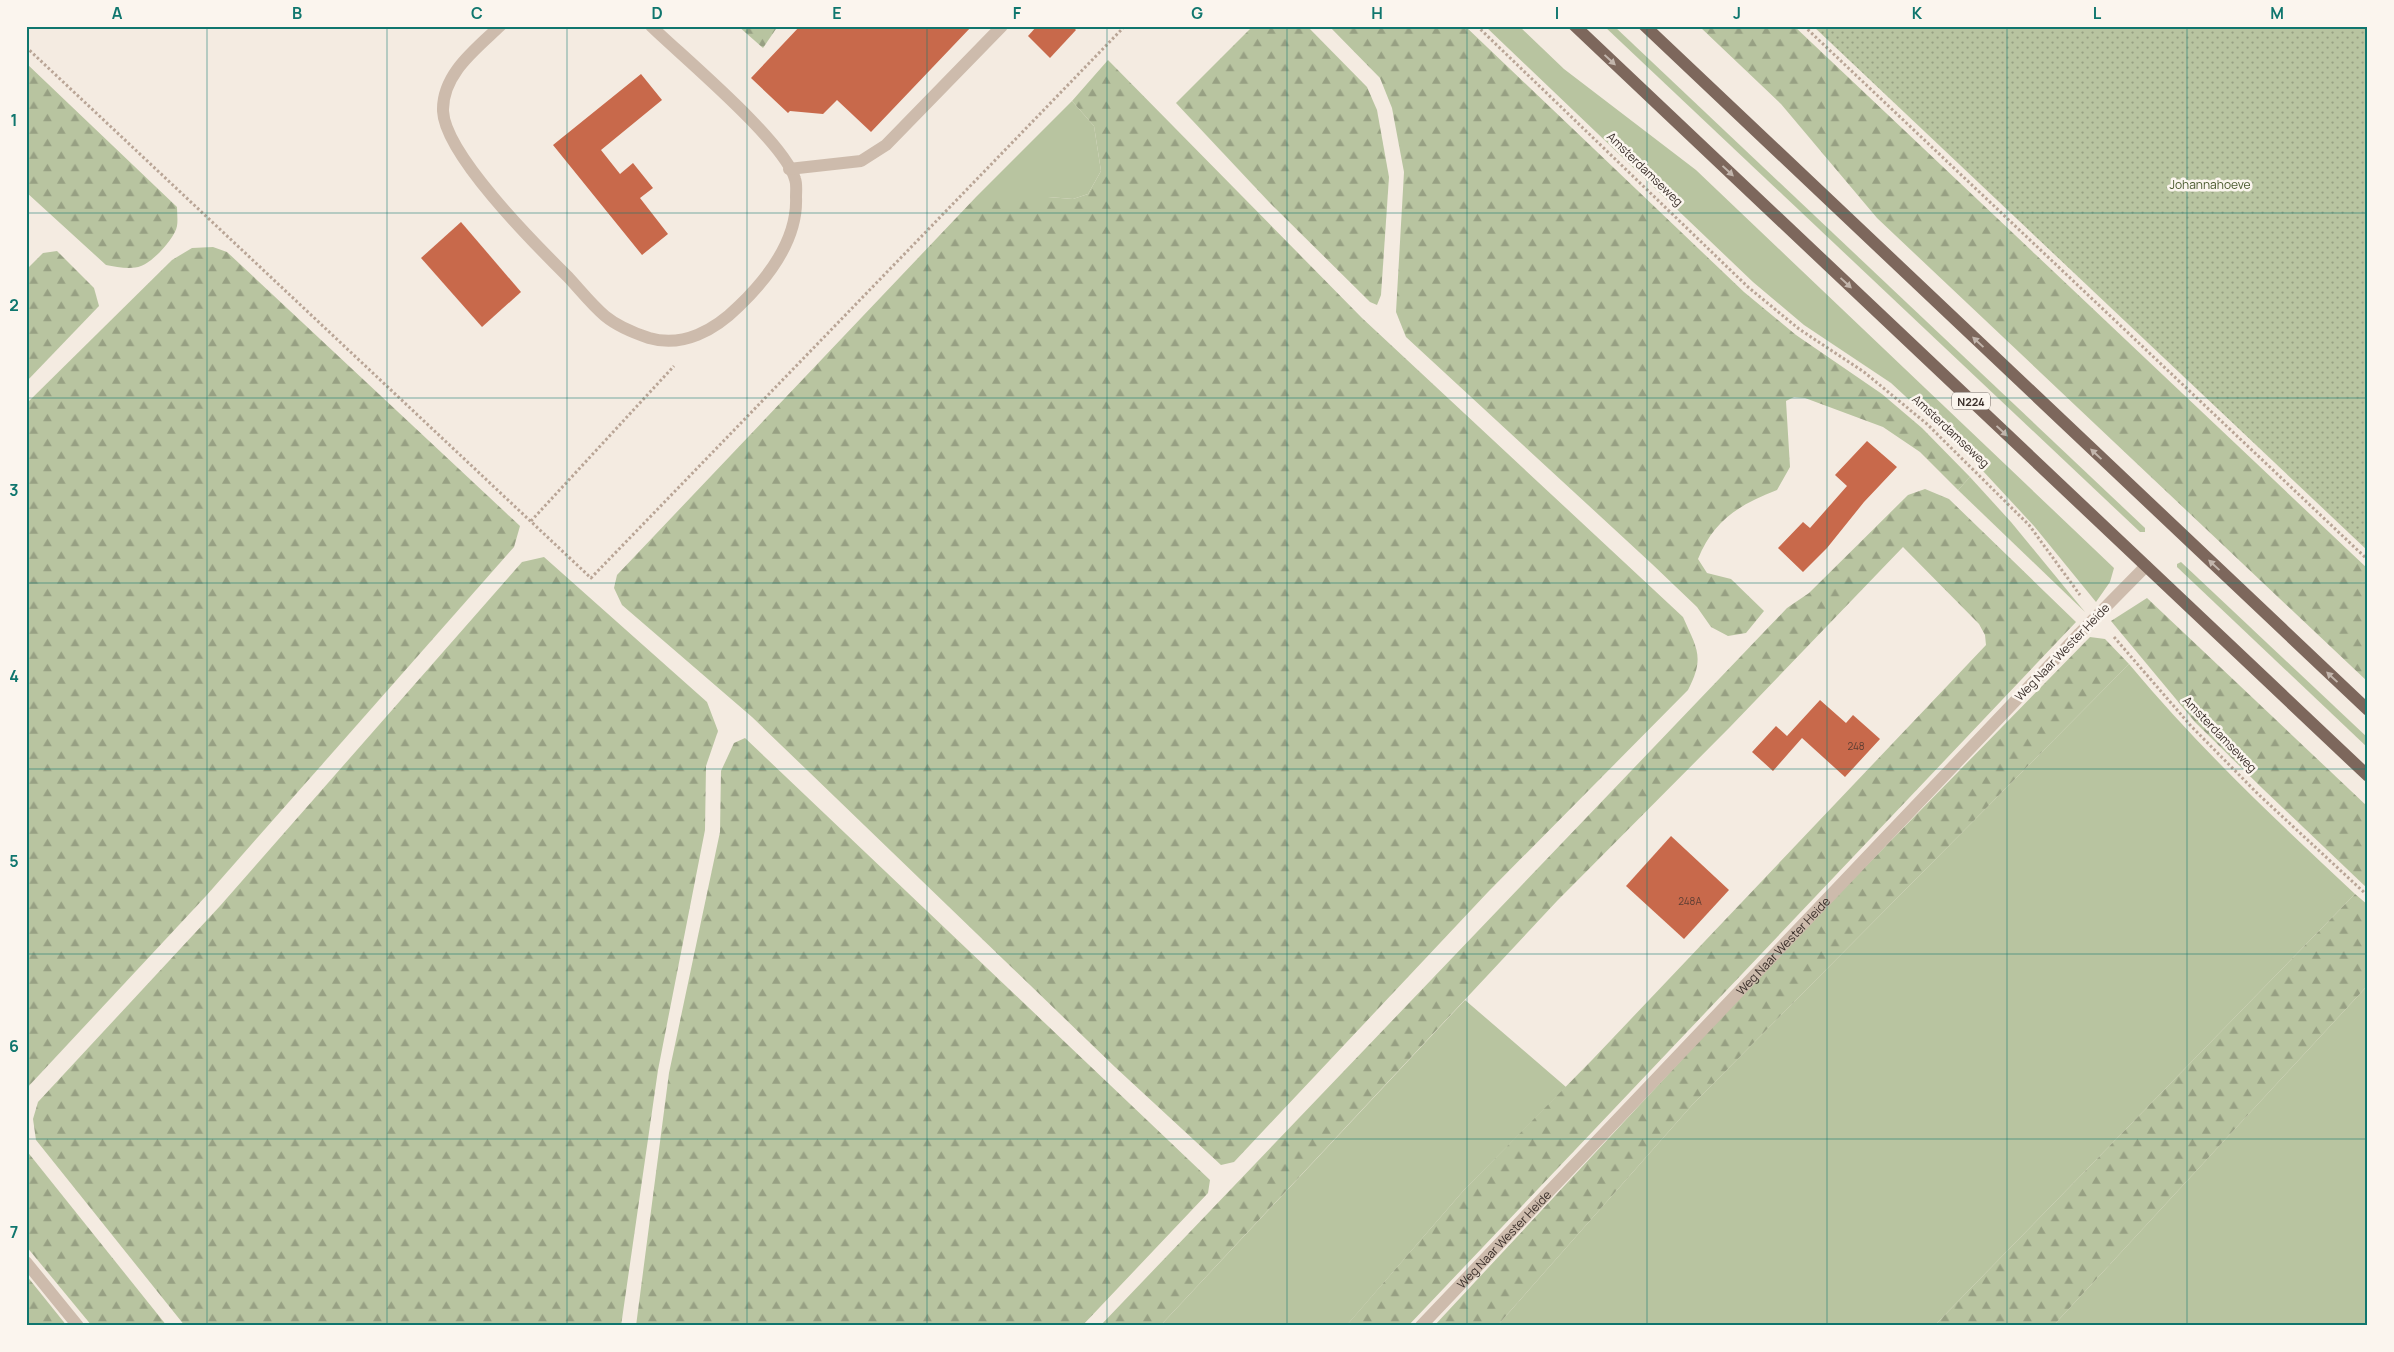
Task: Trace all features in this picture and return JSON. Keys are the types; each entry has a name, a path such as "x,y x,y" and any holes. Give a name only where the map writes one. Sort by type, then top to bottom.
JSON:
{"main road":[{"name":"N224","path":"1574,26 2368,776"},
{"path":"1645,26 2368,710"}],"street":[{"path":"500,26 462,62 448,86 443,112 453,142 480,182 540,249 606,317 650,338 680,341 705,333 730,316 756,290 776,265 788,240 797,210 795,179 781,153 751,121 651,26"},
{"path":"789,169 861,161 886,145 1002,26"},
{"name":"Weg Naar Wester Heide","path":"1420,1326 2096,616 2146,566"},
{"path":"26,1262 78,1326"}],"path":[{"name":"Amsterdamseweg","path":"1477,26 1748,287 1799,329 1864,372 1927,424 2029,525 2096,616 2191,726 2258,794 2368,896"},
{"path":"1804,26 2368,560"},
{"path":"531,522 705,333"}],"green space":[{"path":"738,26 778,26 763,48"},
{"path":"1253,26 1307,26 1367,87 1377,110 1389,177 1381,295 1377,305 1370,302 1269,202 1176,103"},
{"path":"1329,26 1465,26 1744,292 1796,335 1882,394 1922,428 1970,477 1958,490 1920,452 1883,427 1805,398 1794,397 1786,401 1790,467 1777,490 1751,501 1720,524 1711,534 1698,559 1707,573 1731,579 1764,611 1746,633 1728,636 1711,627 1697,607 1652,564 1406,337 1396,312 1404,172 1392,108 1380,78"},
{"path":"1485,26 1519,26 1564,69 1696,170 2114,568 2110,582 2096,602 2034,526 1970,457 1931,420 1891,383 1804,325 1753,282"},
{"path":"1604,26 1614,26 2145,528 2145,532 2140,532"},
{"path":"1699,26 1794,26 2368,569 2368,682 1877,218 1781,104"},
{"name":"Johannahoeve","path":"1813,26 2368,26 2368,551"},
{"path":"1108,60 1362,318 1683,617 1695,645 1698,661 1688,690 1488,892 1234,1162 1221,1165 1115,1067 752,717 622,605 614,588 617,575 976,197 1073,199 1088,194 1101,171 1094,126 1072,101"},
{"path":"26,63 177,207 177,226 172,237 157,255 146,264 128,268 106,265 26,192"},
{"path":"1072,101 1094,126 1101,171 1088,194 1073,199 976,197"},
{"path":"213,247 227,252 520,526 514,547 206,896 26,1089 26,404 172,260 192,248"},
{"path":"57,251 94,288 99,306 26,382 26,270 43,253"},
{"path":"1970,477 2011,522 2085,612 1958,490"},
{"path":"1925,489 1949,499 2076,622 1408,1326 1346,1326 1464,1190 1593,1059 1986,645 1985,635 1979,624 1903,547 1730,727 1557,901 1160,1326 1100,1326 1787,608 1809,593 1908,495"},
{"path":"544,557 707,702 718,731 706,766 705,830 658,1070 621,1326 185,1326 36,1140 33,1119 38,1102 220,906 522,562"},
{"path":"2181,562 2368,738 2368,748 2177,567 2177,564"},
{"path":"2147,598 2368,807 2368,889 2195,722 2111,621"},
{"path":"2090,637 2105,639 2129,664 1693,1104 1497,1326 1434,1326 1782,952"},
{"path":"2129,664 2210,754 2355,894 1934,1326 1497,1326 1693,1104"},
{"path":"745,738 1210,1180 1208,1193 1082,1326 636,1326 669,1073 720,832 721,771 734,743"},
{"path":"2355,894 2368,905 2368,985 2053,1326 1934,1326"},
{"path":"2368,985 2368,1326 2053,1326"},
{"path":"1465,1000 1566,1087 1464,1190 1346,1326 1160,1326"},
{"path":"26,1150 167,1326 92,1326 26,1246"},
{"path":"26,1275 67,1326 26,1326"}],"building":[{"path":"800,26 972,26 871,132 837,100 823,114 790,111 788,113 751,78"},
{"path":"1037,26 1072,26 1076,30 1050,58 1028,36"},
{"path":"641,74 662,100 601,150 620,174 633,163 653,188 640,198 668,234 642,255 553,145"},
{"path":"461,222 521,292 482,327 421,258"},
{"path":"1867,441 1897,467 1864,502 1827,548 1803,572 1778,548 1803,522 1810,528 1847,486 1835,475"},
{"path":"1820,700 1846,723 1853,715 1880,739 1845,777 1802,738 1773,771 1752,752 1776,726 1787,736"},
{"path":"1671,836 1729,890 1684,939 1626,886"}]}
